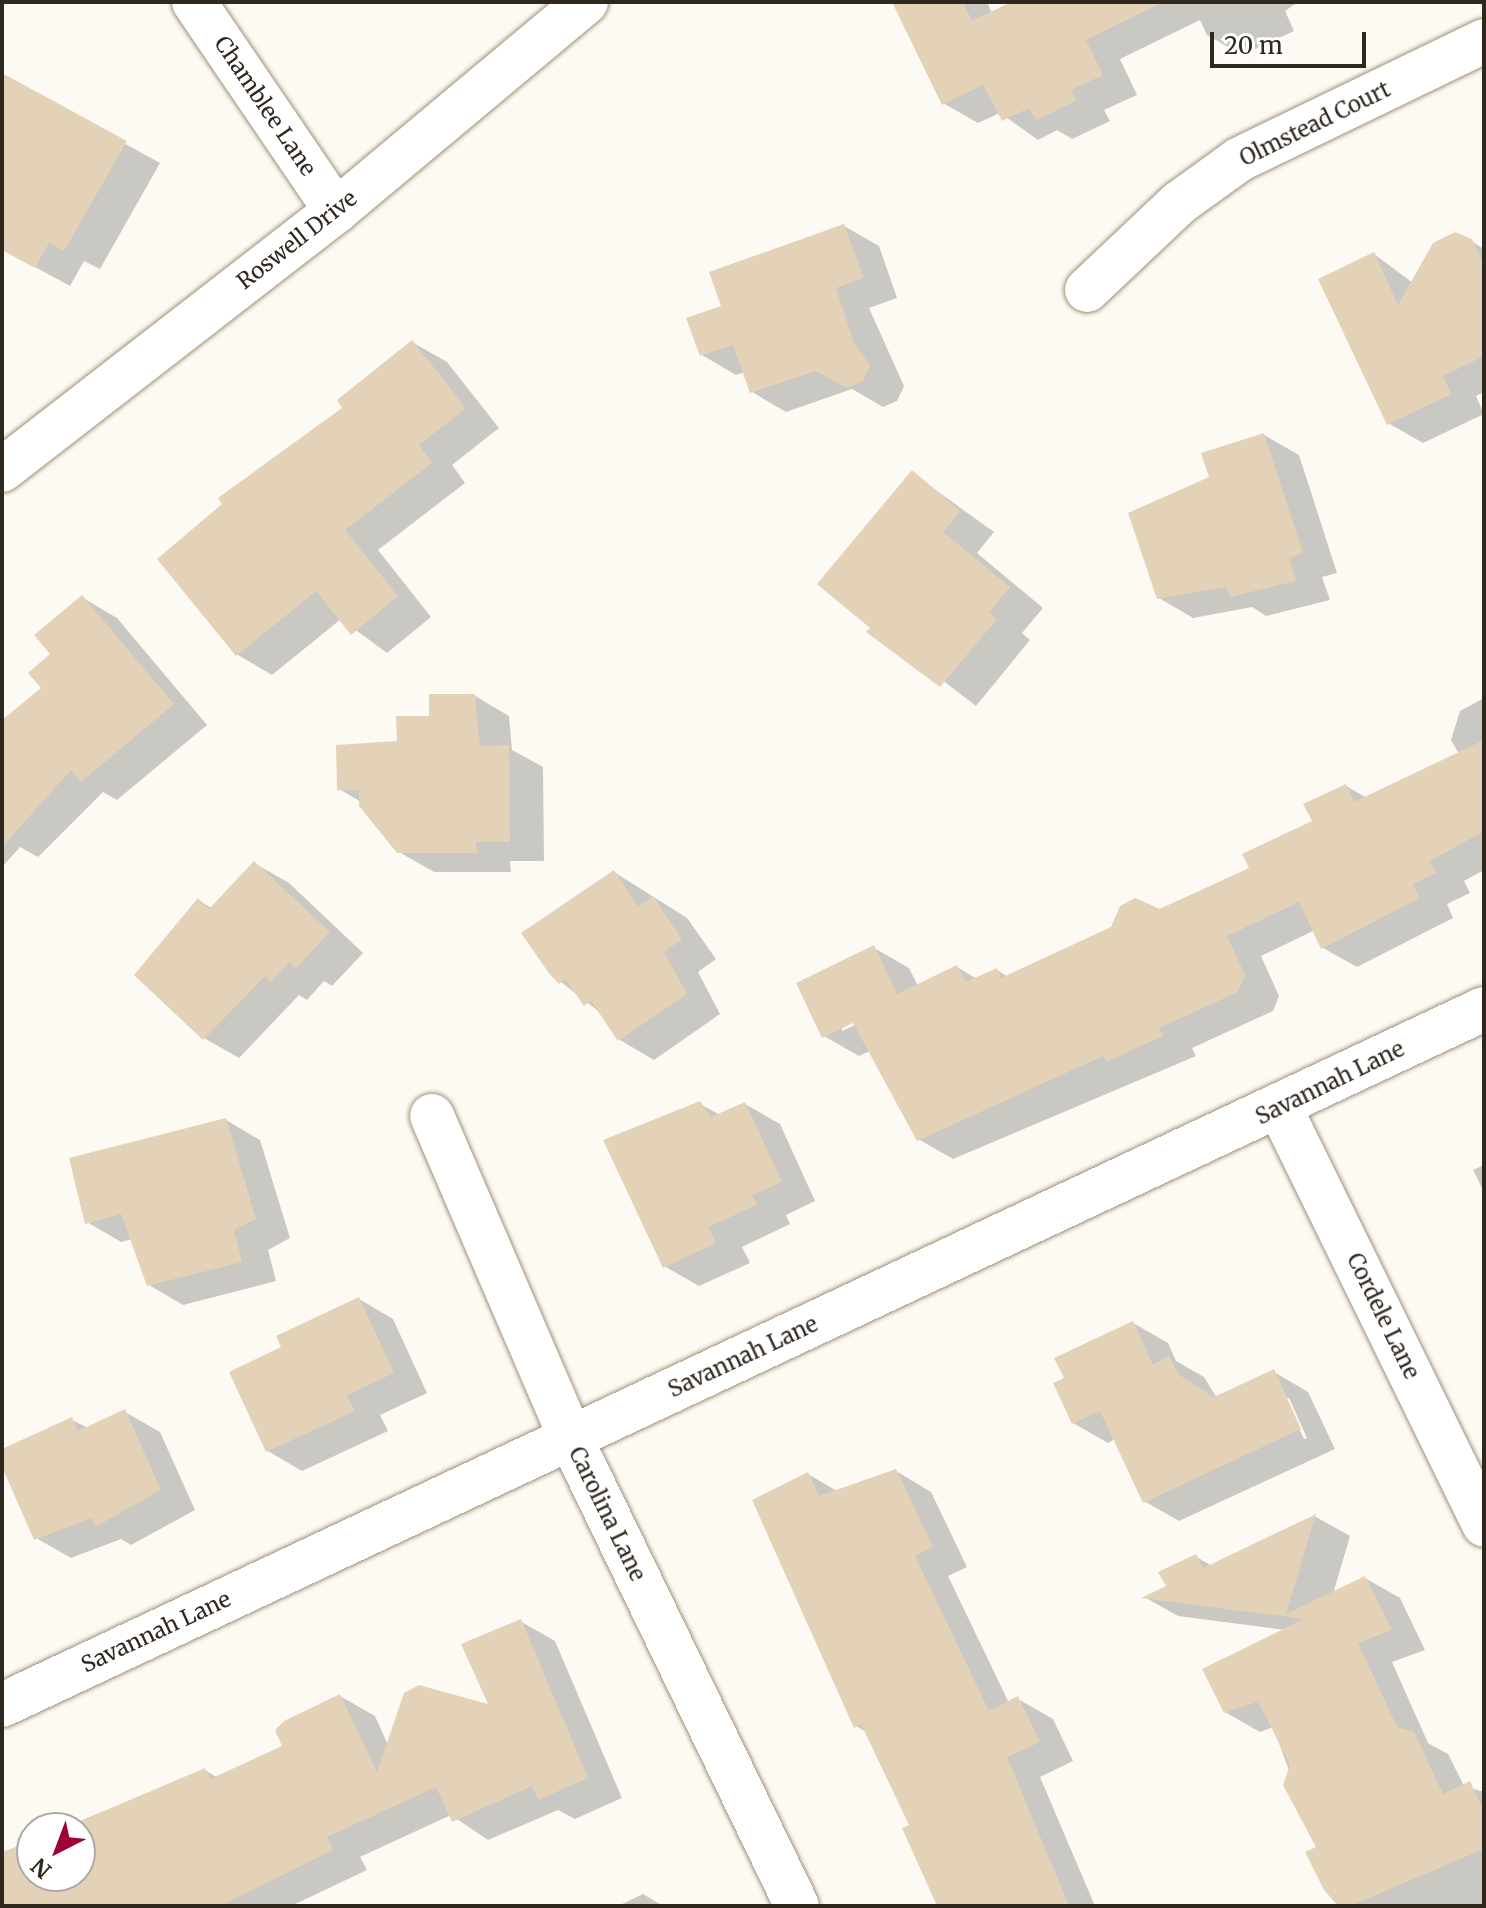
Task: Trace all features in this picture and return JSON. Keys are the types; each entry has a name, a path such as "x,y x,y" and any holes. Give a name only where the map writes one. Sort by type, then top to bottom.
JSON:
{"street":[{"name":"Chamblee Lane","path":"194,2 336,211"},
{"name":"Roswell Drive","path":"2,470 336,211 586,2"},
{"name":"Olmstead Court","path":"1087,290 1179,203 1240,159 1484,41"},
{"name":"Savannah Lane","path":"2,1705 570,1437 1280,1108 1484,1009"},
{"name":"Cordele Lane","path":"1280,1108 1484,1525"},
{"name":"Carolina Lane","path":"432,1116 570,1437 797,1906"}],"building":[{"path":"892,2 963,2 972,21 1011,2 1163,2 1086,40 1103,75 1071,90 1076,101 1036,120 1029,108 1002,121 983,85 942,105"},
{"path":"2,73 127,141 64,251 49,243 35,268 2,250"},
{"path":"844,224 864,278 836,288 854,343 870,365 863,381 847,388 816,371 750,393 733,345 700,356 686,318 721,306 709,272"},
{"path":"1455,232 1472,239 1484,265 1484,356 1443,376 1451,394 1387,425 1318,279 1374,252 1398,305 1433,243"},
{"path":"412,340 466,408 419,445 432,463 345,530 398,596 351,635 316,591 236,656 157,559 222,504 218,498 342,408 337,400"},
{"path":"1264,433 1303,553 1289,558 1296,581 1230,597 1226,587 1157,599 1128,513 1209,477 1201,453"},
{"path":"912,470 960,511 943,532 1010,587 989,612 997,619 940,687 866,632 870,628 817,584"},
{"path":"82,595 174,704 81,782 71,770 2,847 2,720 41,688 28,673 50,654 34,635"},
{"path":"429,694 475,694 480,746 509,745 510,842 476,842 477,853 397,853 359,806 359,790 337,790 336,745 397,741 396,716 429,716"},
{"path":"1484,740 1484,831 1430,861 1436,873 1413,884 1420,898 1321,949 1299,902 1227,936 1245,975 1238,992 1159,1028 1163,1036 1106,1062 1103,1056 917,1141 853,1023 822,1038 796,983 874,945 897,994 957,965 966,982 997,968 1001,978 1111,927 1120,906 1135,898 1160,909 1249,868 1242,854 1312,821 1303,804 1346,784 1354,802"},
{"path":"254,861 330,932 296,968 289,962 271,982 265,976 203,1040 134,975 198,898 209,909"},
{"path":"614,870 638,906 653,896 682,939 664,952 687,994 618,1041 591,1001 584,1006 565,979 559,984 521,933"},
{"path":"700,1101 711,1117 745,1102 782,1182 752,1195 757,1205 708,1227 716,1243 663,1268 603,1140"},
{"path":"226,1118 256,1219 234,1230 242,1262 147,1286 121,1214 85,1224 69,1158"},
{"path":"359,1297 394,1373 347,1395 355,1411 266,1452 229,1372 281,1347 276,1336"},
{"path":"1133,1321 1153,1365 1169,1355 1178,1374 1214,1397 1274,1369 1301,1429 1143,1503 1100,1411 1072,1424 1053,1383 1064,1378 1054,1358"},
{"path":"125,1409 161,1490 95,1527 92,1518 34,1540 2,1467 2,1449 72,1417 78,1431"},
{"path":"896,1469 933,1547 915,1556 989,1711 1018,1696 1040,1742 1007,1757 1069,1906 937,1906 902,1828 909,1825 861,1724 854,1728 752,1500 808,1472 819,1496"},
{"path":"1316,1514 1286,1614 1365,1576 1392,1630 1358,1643 1397,1727 1414,1732 1443,1794 1470,1781 1484,1812 1484,1849 1350,1906 1338,1906 1324,1890 1305,1852 1316,1847 1283,1785 1290,1765 1262,1709 1257,1702 1224,1713 1202,1669 1304,1619 1141,1598 1166,1586 1158,1572 1196,1554 1203,1568"},
{"path":"521,1619 588,1778 538,1800 532,1786 452,1822 436,1787 327,1837 333,1850 220,1906 2,1906 2,1852 16,1847 16,1892 96,1892 96,1814 205,1768 210,1779 282,1746 275,1730 284,1721 340,1694 377,1772 404,1693 419,1685 488,1704 461,1644"}]}
